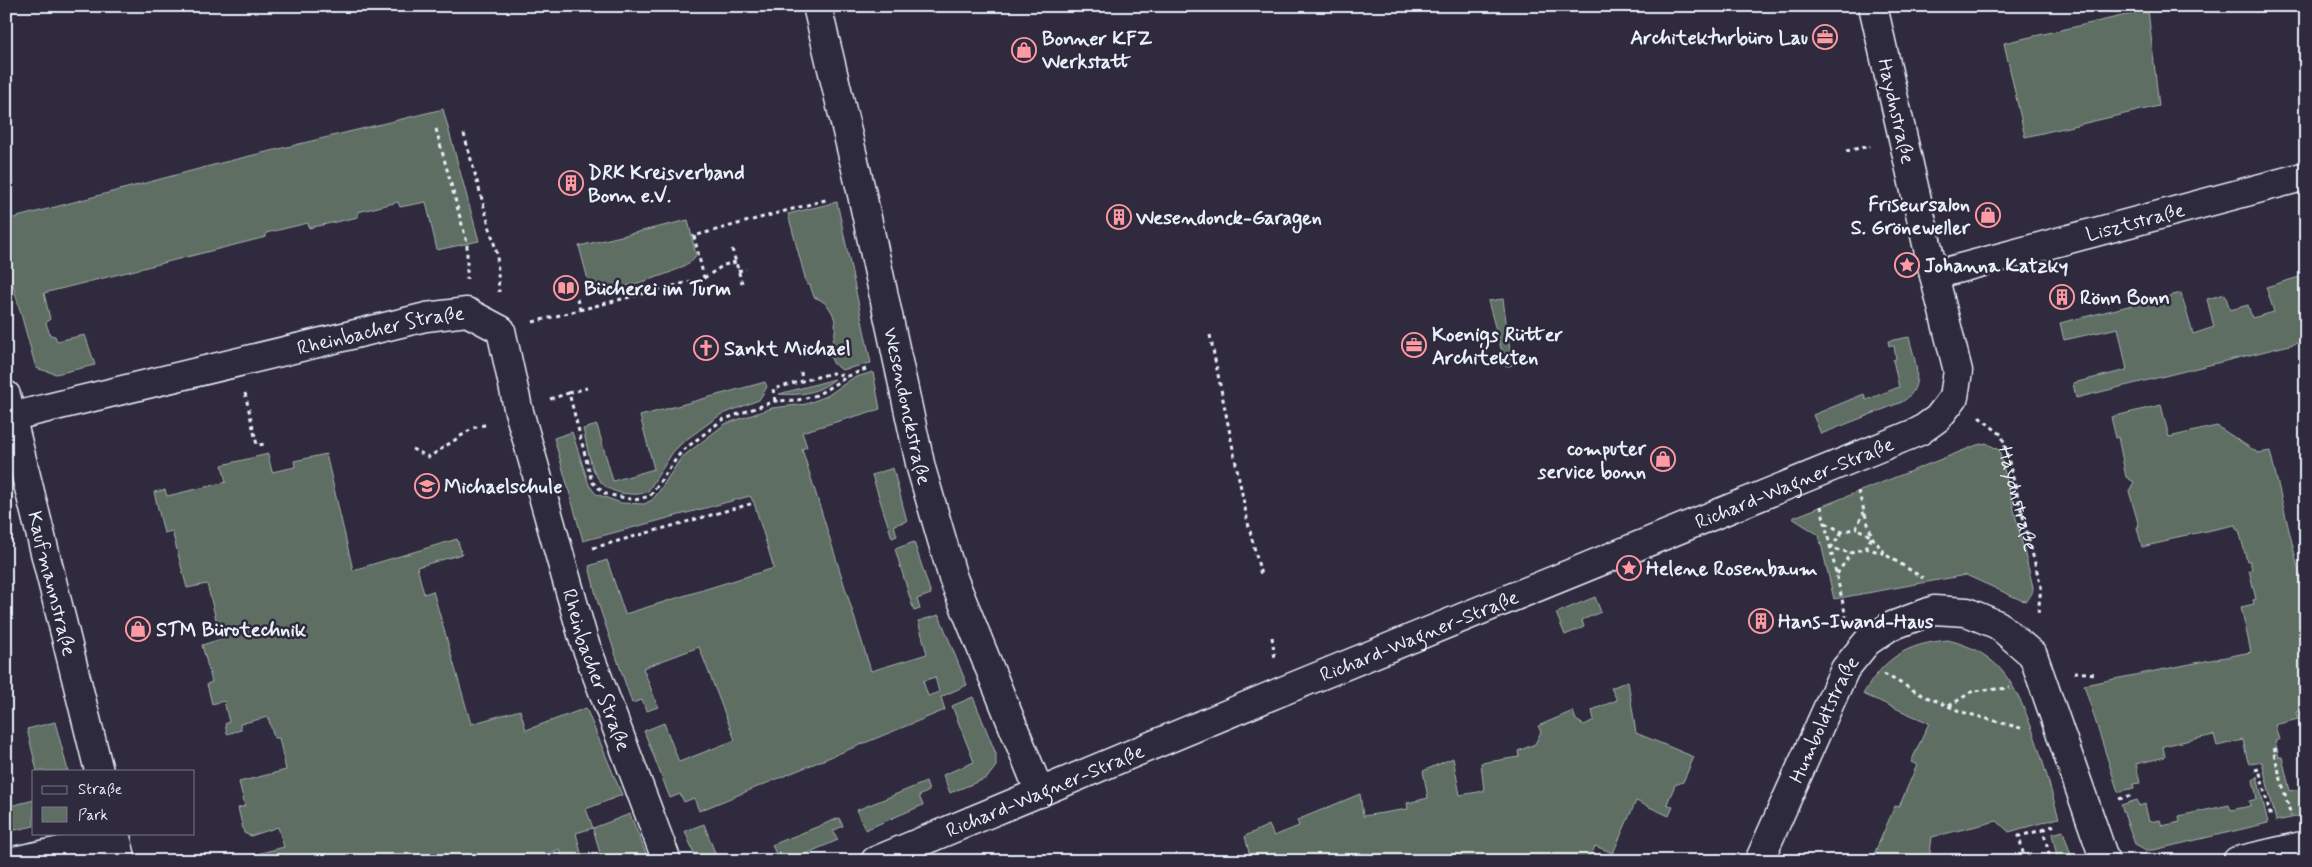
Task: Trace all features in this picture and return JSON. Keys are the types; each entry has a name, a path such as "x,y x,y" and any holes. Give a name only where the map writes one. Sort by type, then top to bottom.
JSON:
{"street":[{"name":"Wesendonckstraße","path":"818,6 861,190 921,468 953,578 1040,792"},
{"name":"Haydnstraße","path":"1873,6 1934,276 1958,371 1954,397"},
{"name":"Lisztstraße","path":"1934,276 2306,176"},
{"name":"Rheinbacher Straße","path":"8,410 238,362 426,316 467,312 501,330 518,408 584,641 667,861"},
{"name":"Richard-Wagner-Straße","path":"875,861 936,849 1040,792 1920,431 1938,418 1954,397"},
{"name":"Kaufmannstraße","path":"8,410 99,770"},
{"name":"Humboldtstraße","path":"1758,861 1845,669 1868,642 1889,627 1934,610 1968,612 1998,625 2033,655"},
{"path":"2033,655 2105,861"},
{"path":"14,861 118,844"},
{"path":"2237,861 2294,848"}],"path":[{"path":"436,129 467,243 467,312"},
{"path":"464,134 497,254"},
{"path":"704,278 694,236 861,190"},
{"path":"732,250 742,283"},
{"path":"501,330 704,278 724,265 736,262"},
{"path":"738,271 746,269"},
{"path":"577,299 580,310"},
{"path":"1210,335 1248,523 1261,575"},
{"path":"569,393 592,482 606,494 635,500 650,496 681,452 722,420 775,401 798,400 817,395 848,376 868,368 898,361"},
{"path":"238,362 257,445 266,444"},
{"path":"800,372 802,381"},
{"path":"775,401 773,389 832,373 848,376"},
{"path":"518,408 587,388"},
{"name":"Haydnstraße","path":"1954,397 2002,435 2041,587 2033,655"},
{"path":"412,448 429,457 473,428 487,424"},
{"path":"1850,459 1872,537 1886,555"},
{"path":"561,556 754,503"},
{"path":"1821,506 1855,656 1922,695 1948,706 2024,728 2027,738"},
{"path":"1856,528 1864,512"},
{"path":"1825,523 1842,532"},
{"path":"1831,548 1842,532 1856,528 1872,537"},
{"path":"1831,548 1851,553 1865,548 1872,537"},
{"path":"1865,548 1886,555 1926,580"},
{"path":"1837,574 1851,553"},
{"path":"1948,706 1973,691 2044,686"},
{"path":"2277,749 2273,750 2294,848"},
{"path":"2256,770 2260,769 2294,848"},
{"path":"2025,861 2019,836 2057,826 2056,820"},
{"path":"2043,830 2051,861"}],"green space":[{"path":"2148,10 2159,106 2025,137 2004,43"},
{"path":"443,109 479,241 437,250 426,202 400,207 398,202 358,212 358,217 309,228 308,223 266,233 266,237 44,293 50,319 46,323 50,335 55,336 57,341 85,335 95,365 56,374 36,368 6,260 6,220 221,163"},
{"path":"837,202 871,363 842,370 833,363 828,350 835,335 832,312 822,301 814,297 810,285 807,285 788,214"},
{"path":"688,220 696,255 690,262 665,274 592,295 579,246"},
{"path":"2306,275 2306,341 2076,398 2073,383 2127,370 2118,328 2064,340 2060,323 2181,293 2193,334 2214,327 2207,299 2225,294 2230,310 2248,305 2252,318 2274,312 2266,287"},
{"path":"1503,299 1512,365 1506,367 1488,301"},
{"path":"1909,337 1917,372 1917,381 1910,396 1902,402 1821,434 1813,415 1864,394 1866,400 1899,387 1893,360 1896,359 1894,346 1889,346 1888,341"},
{"path":"873,372 880,409 802,432 807,447 802,449 871,671 927,654 918,621 939,615 967,685 941,697 945,710 699,811 694,798 684,802 680,794 670,798 644,731 664,723 679,762 735,740 699,647 643,668 658,707 647,711 642,700 632,703 598,603 589,566 607,560 625,614 774,568 754,503 750,496 583,541 554,438 572,432 589,485 596,494 621,503 644,504 652,500 658,493 681,458 725,424 772,408 806,404 827,396 853,378","holes":["935,677 939,692 928,696 923,681"]},
{"path":"835,379 822,388 808,392 779,394"},
{"path":"765,382 767,387 759,400 720,415 683,442 673,452 645,493 631,494 611,490 597,477 590,459 583,429 597,425 613,481 654,469 640,416"},
{"path":"2161,405 2169,437 2217,426 2258,453 2270,451 2306,601 2306,710 2296,712 2298,719 2275,725 2279,740 2275,741 2279,757 2282,757 2290,791 2306,788 2306,815 2276,821 2262,762 2251,764 2248,762 2243,740 2217,746 2214,735 2163,746 2165,757 2136,764 2140,783 2133,784 2134,788 2118,792 2084,685 2251,652 2241,607 2254,604 2253,600 2256,599 2249,570 2252,569 2250,561 2247,561 2239,530 2237,530 2235,525 2168,539 2168,541 2142,547 2137,527 2139,526 2129,491 2134,482 2126,477 2118,437 2116,438 2111,417"},
{"path":"1986,443 1999,450 2001,457 2033,587 2032,593 2028,598 2025,601 2021,600 1966,575 1834,599 1819,535 1792,518"},
{"path":"268,454 272,472 295,467 294,461 326,454 353,570 457,539 462,554 417,567 424,594 433,591 471,724 520,710 526,730 586,708 622,795 586,809 593,828 576,833 583,861 563,861 560,849 531,861 250,861 249,856 284,847 278,827 251,836 244,833 238,808 245,806 239,782 286,770 279,738 274,738 268,717 240,724 241,730 227,734 225,724 229,722 224,701 212,704 207,684 212,682 202,645 221,639 207,584 187,588 172,531 164,533 154,492 165,490 167,496 226,482 222,465"},
{"path":"893,468 907,521 894,525 897,536 892,538 872,475"},
{"path":"914,542 931,594 917,599 920,609 914,611 895,549"},
{"path":"1595,597 1601,612 1582,620 1584,627 1565,635 1556,613"},
{"path":"1948,640 1960,643 1987,657 2004,674 2015,691 2034,734 2059,818 2009,832 1997,821 1932,837 1929,861 1871,861 1895,806 1899,807 1917,765 1911,762 1929,723 1863,694 1888,662 1898,655 1920,645"},
{"path":"1628,681 1636,733 1694,757 1683,782 1675,785 1667,804 1673,807 1669,816 1636,801 1613,853 1595,846 1589,861 1251,861 1245,836 1269,825 1274,836 1299,826 1297,820 1360,794 1363,816 1408,809 1407,803 1428,798 1423,771 1453,758 1460,795 1484,791 1481,763 1519,757 1518,751 1535,744 1541,732 1538,726 1573,711 1576,720 1584,725 1594,720 1592,710 1617,700 1611,688"},
{"path":"973,697 996,754 996,766 987,778 950,793 943,775 974,762 952,706"},
{"path":"55,722 68,770 37,770 27,729"},
{"path":"2257,776 2268,823 2154,850 2146,850 2135,844 2121,805 2137,800 2139,806 2145,804 2149,822 2160,820 2162,826 2180,822 2179,816 2229,805 2231,810 2250,806 2249,801 2257,799 2253,780"},
{"path":"926,782 929,791 919,796 923,805 865,830 857,810"},
{"path":"32,800 32,826 6,832 6,807"},
{"path":"630,814 649,861 602,861 593,828"},
{"path":"839,818 843,826 833,831 838,840 789,861 779,861 772,845"},
{"path":"704,824 718,861 697,861 685,831"},
{"path":"2063,831 2073,861 2058,861 2052,834"}],"place":[{"name":"Architekturbüro Lau","path":"1825,37"},
{"name":"Bonner KFZ Werkstatt","path":"1024,50"},
{"name":"DRK Kreisverband Bonn e.V.","path":"571,183"},
{"name":"Friseursalon S. Gröneweller","path":"1988,215"},
{"name":"Wesendonck-Garagen","path":"1119,217"},
{"name":"Johanna Katzky","path":"1907,265"},
{"name":"Bücherei im Turm","path":"566,288"},
{"name":"Rönn Bonn","path":"2062,297"},
{"name":"Koenigs Rütter Architekten","path":"1414,345"},
{"name":"Sankt Michael","path":"706,348"},
{"name":"computer service bonn","path":"1663,459"},
{"name":"Michaelschule","path":"427,486"},
{"name":"Helene Rosenbaum","path":"1629,568"},
{"name":"Hans-Iwand-Haus","path":"1761,621"},
{"name":"STM Bürotechnik","path":"138,629"}]}
